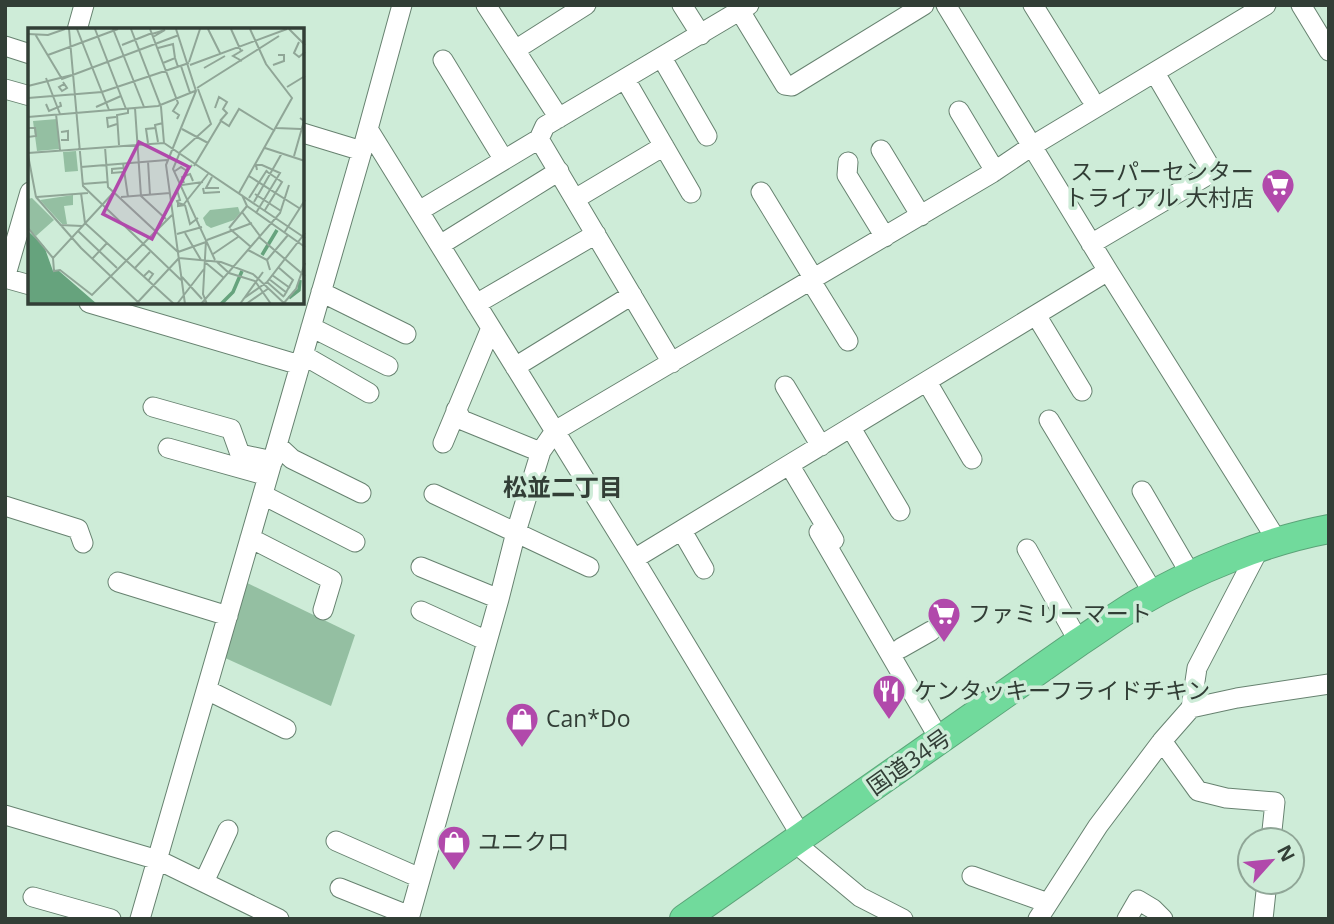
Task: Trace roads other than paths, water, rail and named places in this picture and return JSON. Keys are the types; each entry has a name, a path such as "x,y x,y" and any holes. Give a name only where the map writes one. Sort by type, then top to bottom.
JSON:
{"highway":[{"name":"国道34号","path":"684,919 1137,603 1191,575 1268,545 1329,529"}],"street":[{"path":"82,28 84,5"},
{"path":"140,919 402,5"},
{"path":"486,5 559,118"},
{"path":"515,50 586,5"},
{"path":"682,5 701,35"},
{"path":"419,211 539,139 545,126 745,8 785,85 792,86 923,5"},
{"path":"946,5 1108,271 1268,545 1197,668 1191,708 1162,741 1098,826 1043,911 972,876"},
{"path":"1033,5 1090,97"},
{"path":"340,888 409,917 516,533 541,451 555,431 921,216 1266,5"},
{"path":"1301,5 1329,51"},
{"path":"5,46 28,53"},
{"path":"662,58 707,136"},
{"path":"443,60 504,160"},
{"path":"1091,244 1213,172 1155,73"},
{"path":"625,79 691,194"},
{"path":"5,89 28,95"},
{"path":"959,111 995,171"},
{"path":"368,129 635,559 798,840 860,897 903,919"},
{"path":"304,133 362,151"},
{"path":"539,139 672,363"},
{"path":"575,199 664,146"},
{"path":"881,150 921,216"},
{"path":"848,162 847,175 885,237"},
{"path":"440,245 559,171"},
{"path":"761,192 848,341"},
{"path":"28,197 11,239 5,278 28,284"},
{"path":"476,304 596,234"},
{"path":"635,559 1108,271"},
{"path":"321,292 406,334"},
{"path":"516,367 632,295"},
{"path":"93,304 301,360 369,393"},
{"path":"1036,315 1083,391"},
{"path":"311,327 388,366"},
{"path":"443,443 491,328"},
{"path":"927,382 972,458"},
{"path":"785,386 821,446"},
{"path":"153,407 231,429 240,454 273,460"},
{"path":"456,410 462,420 541,451"},
{"path":"1049,420 1154,594"},
{"path":"851,428 900,511"},
{"path":"168,448 273,460 292,459 361,493"},
{"path":"789,466 847,563"},
{"path":"1142,491 1191,575"},
{"path":"434,494 589,567"},
{"path":"263,495 355,542"},
{"path":"5,506 78,529 83,543"},
{"path":"682,531 704,569"},
{"path":"819,532 945,736"},
{"path":"250,538 332,580 323,610"},
{"path":"1027,548 1079,642"},
{"path":"421,567 499,599"},
{"path":"118,582 228,616"},
{"path":"421,611 487,641"},
{"path":"931,631 897,643 945,736"},
{"path":"1191,708 1329,684"},
{"path":"206,690 286,729"},
{"path":"1162,741 1198,791 1226,798 1275,802 1272,826"},
{"path":"5,815 158,860 279,919"},
{"path":"204,882 228,830"},
{"path":"336,841 420,878"},
{"path":"1263,919 1265,896"},
{"path":"33,897 111,919"},
{"path":"1127,919 1138,901 1153,909 1163,919"}],"place":[{"name":"スーパーセンター トライアル 大村店","path":"1278,215"},
{"name":"ファミリーマート","path":"944,644"},
{"name":"ケンタッキーフライドチキン","path":"889,721"},
{"name":"Can*Do","path":"522,749"},
{"name":"ユニクロ","path":"454,872"}],"district":[{"name":"松並二丁目","path":"563,488"}]}
